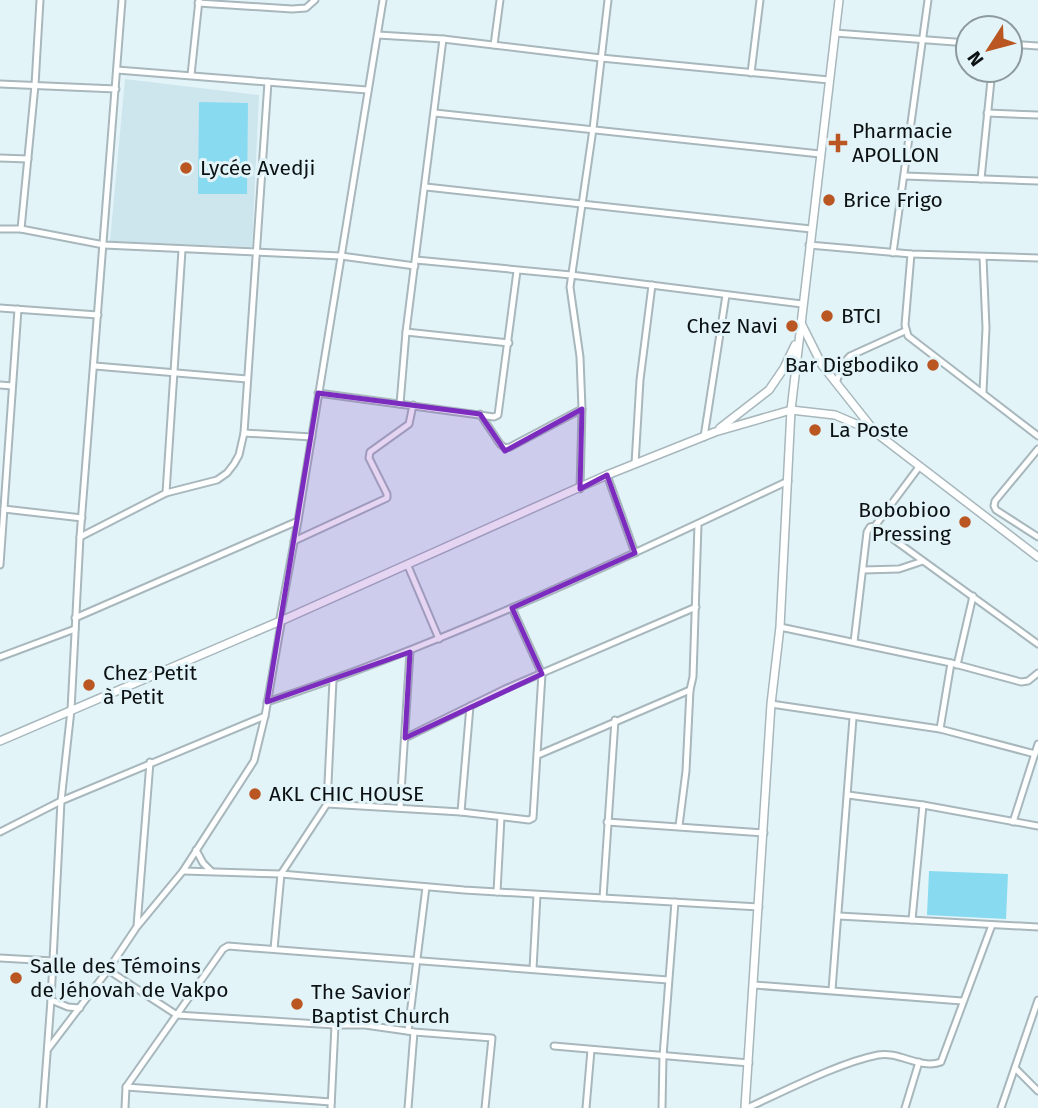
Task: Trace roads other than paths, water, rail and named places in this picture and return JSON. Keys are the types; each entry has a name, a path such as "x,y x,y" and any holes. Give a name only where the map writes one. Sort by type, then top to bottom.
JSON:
{"street":[{"path":"21,229 40,0"},
{"path":"43,1108 61,801 71,710 80,537 122,0"},
{"path":"191,75 198,1 292,9 306,8 315,0"},
{"path":"48,1049 108,971 136,928 183,871 254,761 265,716 383,0"},
{"path":"494,46 500,0"},
{"path":"580,489 580,357 570,287 608,0"},
{"path":"751,73 758,0"},
{"path":"839,0 791,410 780,626 771,704 746,1108 843,1066 874,1056 890,1053 933,1065 944,1057 962,1001 992,925"},
{"path":"893,253 928,0"},
{"path":"835,33 954,42"},
{"path":"377,35 443,39 601,58 830,80"},
{"path":"400,404 406,332 443,39"},
{"path":"117,70 367,90"},
{"path":"80,537 166,494 217,480 227,473 239,455 244,433 268,82"},
{"path":"0,84 116,89"},
{"path":"981,179 991,84"},
{"path":"435,113 820,154"},
{"path":"988,113 1038,115"},
{"path":"0,158 28,159"},
{"path":"905,176 1038,181"},
{"path":"426,187 811,229"},
{"path":"0,229 21,229 104,245 341,256 572,275 802,304"},
{"path":"809,246 911,254 1038,258"},
{"path":"166,494 182,250"},
{"path":"911,254 905,331 908,336 1038,436"},
{"path":"983,257 986,328 983,392"},
{"path":"318,393 494,416 500,411 517,271"},
{"path":"635,464 640,380 652,285"},
{"path":"704,437 726,295"},
{"path":"0,308 98,315"},
{"path":"0,565 4,459 18,309"},
{"path":"800,321 822,365 874,432"},
{"path":"836,383 843,364 850,356 905,331"},
{"path":"406,332 509,344"},
{"path":"715,432 769,390 784,368 798,338"},
{"path":"95,366 247,379"},
{"path":"0,385 12,386"},
{"path":"294,541 387,498 369,458 370,452 409,424 413,405"},
{"path":"480,414 505,448 582,409"},
{"path":"0,741 408,566 607,475 715,432 791,410 835,415 874,432 1038,557"},
{"path":"244,433 312,437"},
{"path":"1038,449 995,501 994,506 996,510 1038,537"},
{"path":"854,642 867,532 870,527 876,526 919,467"},
{"path":"607,475 635,553"},
{"path":"267,702 410,652 635,553 788,481"},
{"path":"4,509 82,518"},
{"path":"75,618 298,521"},
{"path":"679,826 693,677 698,524"},
{"path":"876,526 1038,644"},
{"path":"863,570 899,569 923,561"},
{"path":"408,566 439,639"},
{"path":"940,729 973,596"},
{"path":"405,738 470,706 696,607"},
{"path":"327,804 461,812 529,820 533,818 542,674 512,608"},
{"path":"780,626 954,664 1021,682 1028,681 1038,673"},
{"path":"0,657 75,629"},
{"path":"400,808 410,652"},
{"path":"274,949 281,874 327,804 333,680"},
{"path":"538,755 615,720 690,691"},
{"path":"771,704 940,729 1035,754"},
{"path":"461,812 470,706"},
{"path":"0,832 61,801 150,762 265,716"},
{"path":"832,990 853,718"},
{"path":"603,898 615,720"},
{"path":"1013,821 1038,744"},
{"path":"136,928 150,762"},
{"path":"848,795 1038,825"},
{"path":"912,920 923,805"},
{"path":"497,892 501,817"},
{"path":"607,822 764,832"},
{"path":"196,850 211,871"},
{"path":"183,871 281,874 537,895 759,907"},
{"path":"408,1108 416,960 426,887"},
{"path":"533,969 537,895"},
{"path":"662,1108 674,902"},
{"path":"839,916 1038,927"},
{"path":"125,1108 126,1087 226,947 668,980"},
{"path":"0,958 53,961"},
{"path":"108,971 177,1015 365,1025 411,1032 492,1038 485,1108"},
{"path":"754,985 962,1001"},
{"path":"51,1000 62,1006 80,1008"},
{"path":"1001,1108 1038,1000"},
{"path":"126,1087 331,1105 335,1025"},
{"path":"554,1046 748,1063"},
{"path":"586,1108 591,1050"},
{"path":"905,1108 919,1062"},
{"path":"1015,1068 1038,1091"}],"place":[{"name":"Pharmacie APOLLON","path":"838,143"},
{"name":"Lycée Avedji","path":"186,168"},
{"name":"Brice Frigo","path":"829,200"},
{"name":"BTCI","path":"827,316"},
{"name":"Chez Navi","path":"792,326"},
{"name":"Bar Digbodiko","path":"933,365"},
{"name":"La Poste","path":"815,430"},
{"name":"Bobobioo Pressing","path":"965,522"},
{"name":"Chez Petit à Petit","path":"89,685"},
{"name":"AKL CHIC HOUSE","path":"255,794"},
{"name":"Salle des Témoins de Jéhovah de Vakpo","path":"16,978"},
{"name":"The Savior Baptist Church","path":"297,1004"}]}
